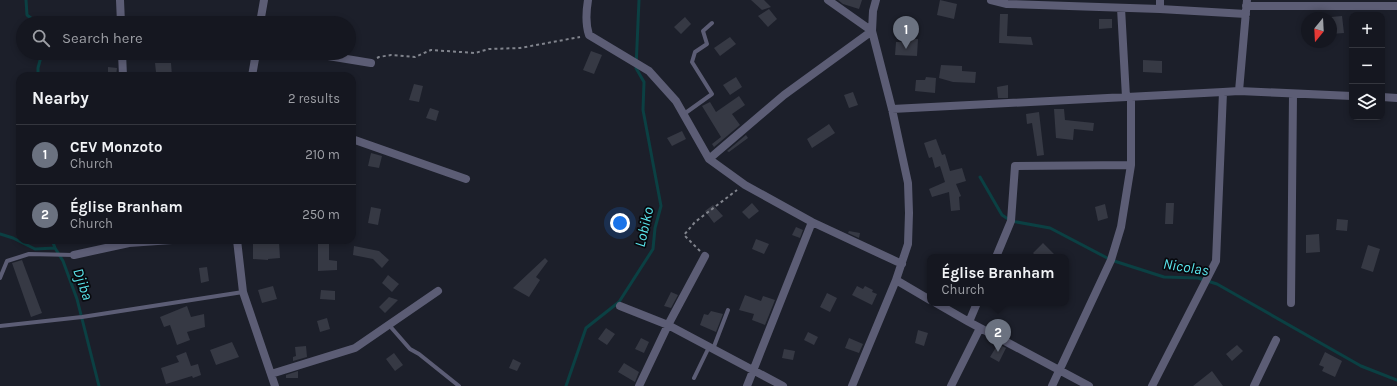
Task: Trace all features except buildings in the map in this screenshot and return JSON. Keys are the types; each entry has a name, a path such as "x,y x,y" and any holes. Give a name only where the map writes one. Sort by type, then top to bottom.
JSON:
{"street":[{"path":"120,0 121,16"},
{"path":"261,16 264,0"},
{"path":"588,0 586,10 586,26 589,35 650,71 676,101 709,159 745,185 812,222 902,264"},
{"path":"828,0 872,32"},
{"path":"852,386 896,280 908,244 908,183 892,109 872,32 872,11 876,0"},
{"path":"991,0 1007,4 1160,9 1397,6"},
{"path":"1160,0 1160,9"},
{"path":"1239,90 1246,7"},
{"path":"1052,386 1111,260 1121,226 1131,165 1122,8"},
{"path":"709,159 784,95 872,32"},
{"path":"122,60 123,72"},
{"path":"253,72 255,60"},
{"path":"353,60 371,63"},
{"path":"892,109 1239,90 1349,96"},
{"path":"1152,386 1216,261 1223,92"},
{"path":"1291,303 1293,94"},
{"path":"1385,97 1397,98"},
{"path":"356,140 466,179"},
{"path":"997,254 1011,221 1015,166 1131,165"},
{"path":"747,386 812,222"},
{"path":"74,255 124,244"},
{"path":"237,244 243,292 274,386"},
{"path":"639,386 668,325 705,256"},
{"path":"896,280 927,298"},
{"path":"271,374 355,348 438,291"},
{"path":"620,306 668,325 783,386"},
{"path":"941,306 1089,386"},
{"path":"969,322 976,306"},
{"path":"951,386 980,328"},
{"path":"1254,386 1276,340"}],"lane":[{"path":"684,114 712,94 692,62 695,52 707,44 703,31 712,23"},
{"path":"0,278 8,261 29,254 74,255"},
{"path":"0,326 82,317 243,292"},
{"path":"694,378 711,348 728,310"},
{"path":"389,325 410,349 419,354 459,386"}],"path":[{"path":"371,63 379,56 391,55 415,57 431,50 475,53 489,49 520,48 589,35"},
{"path":"705,256 684,235 695,222 745,185"}],"waterway":[{"path":"26,0 28,16"},
{"name":"Lobiko","path":"566,386 586,328 619,302 653,249 655,228 661,206 643,110 644,82 636,68 639,0"},
{"path":"38,72 40,60"},
{"name":"Nicolas","path":"980,177 1002,215 1011,221 1050,228 1111,260 1164,277 1198,278 1217,284 1361,366 1397,380"},
{"name":"Djiba","path":"0,234 16,240"},
{"name":"Djiba","path":"25,244 35,249 55,248"},
{"name":"Djiba","path":"54,244 63,261 77,299 99,386"}],"place":[{"name":"CEV Monzoto","path":"906,49"},
{"name":"Église Branham","path":"998,352"}]}
